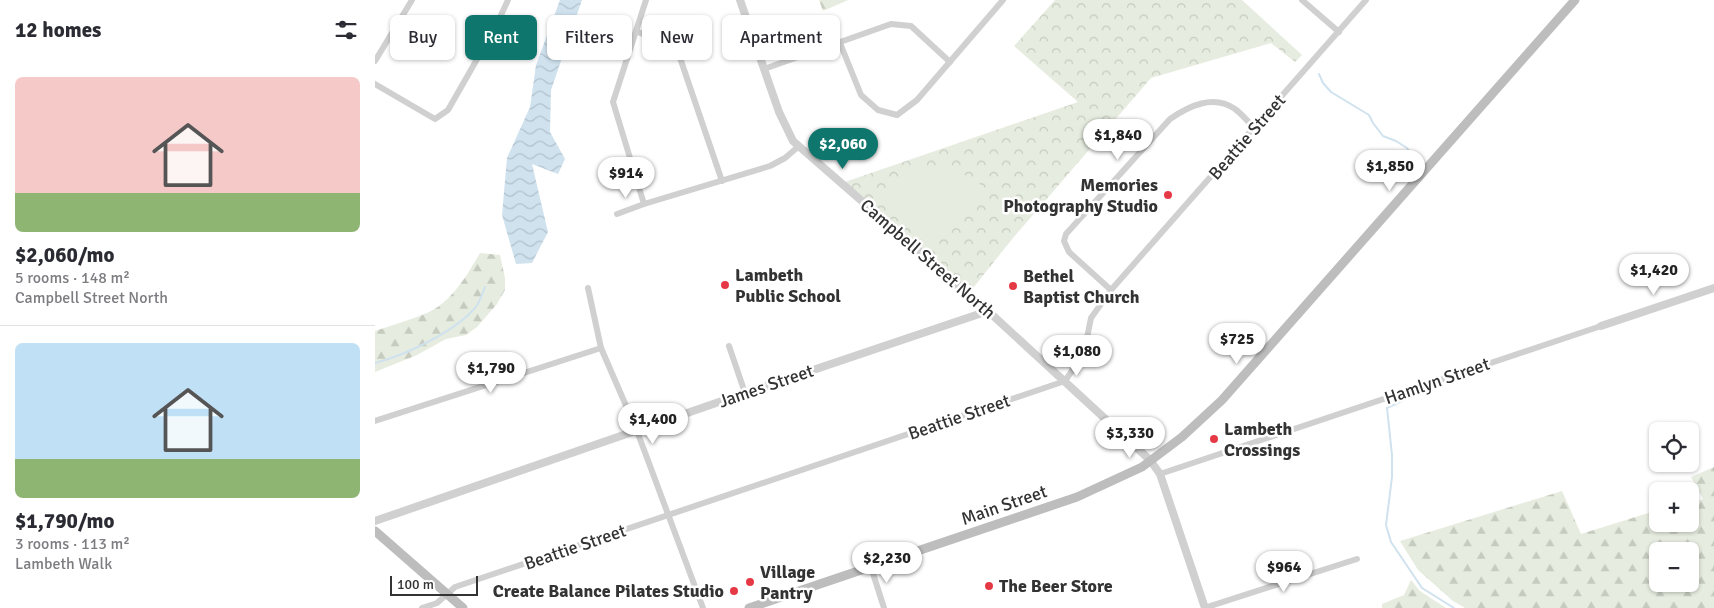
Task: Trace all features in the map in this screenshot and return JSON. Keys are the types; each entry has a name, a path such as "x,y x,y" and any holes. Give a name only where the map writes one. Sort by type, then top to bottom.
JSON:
{"main road":[{"name":"Main Street","path":"749,608 1077,497 1141,466 1182,437 1222,400 1575,0"},
{"path":"376,532 463,608"}],"street":[{"path":"375,61 412,0"},
{"path":"375,84 435,119 448,110 496,26 508,0"},
{"path":"644,204 613,102 646,0"},
{"name":"Campbell Street North","path":"740,0 779,112 793,141 988,311 1150,460 1160,474 1205,608"},
{"path":"840,45 861,95 878,110 897,115 917,100 1003,0"},
{"path":"1302,0 1339,32"},
{"name":"Beattie Street","path":"422,608 437,603 455,587 1065,381 1084,353 1091,318 1111,290 1366,0"},
{"path":"840,43 891,24 911,26 950,62"},
{"path":"636,31 677,49 722,181"},
{"path":"764,69 790,60"},
{"path":"1111,290 1069,252 1064,241 1066,234 1170,119 1188,108 1209,101 1223,103 1235,109 1255,128"},
{"path":"617,214 770,166 785,158 799,146"},
{"path":"588,288 601,348 637,431 667,516 703,608"},
{"name":"Hamlyn Street","path":"1160,474 1714,288"},
{"name":"James Street","path":"375,521 988,311"},
{"path":"729,346 745,393"},
{"path":"375,421 601,348"},
{"path":"1205,608 1357,559"},
{"path":"871,567 884,608"}],"green space":[{"path":"819,0 848,0 823,11"},
{"path":"1055,0 1242,0 1302,55 1295,62 1271,43 1151,78 1013,238 965,298 839,184 1078,102 1014,46"},
{"path":"928,167 960,173 988,190 936,243 879,194 902,177"},
{"path":"480,253 500,255 505,278 505,290 497,304 477,327 466,335 446,339 417,355 375,372 375,331 421,316 436,308 458,287"},
{"path":"1714,467 1714,608 1465,608 1453,601 1418,570 1400,541 1562,491 1581,534 1649,513 1649,532 1699,532 1699,501 1703,499 1699,492 1699,482 1694,482 1691,477"},
{"path":"1411,580 1420,591 1446,608 1382,608 1382,604 1404,595"}],"water":[{"path":"560,0 582,0 577,15 554,15"},
{"path":"547,35 547,60 561,60 551,90 550,132 565,159 558,174 532,164 548,232 532,263 516,264 502,215 507,158 530,107 536,65"}],"waterway":[{"path":"1319,74 1323,83 1331,92 1369,115 1383,136 1407,148 1413,156"},
{"path":"375,363 429,342 455,326 475,308 480,301 485,287"},
{"path":"1404,400 1387,408 1392,455 1392,477 1386,525 1391,542 1422,588 1454,608"}],"place":[{"name":"Memories Photography Studio","path":"1168,195"},
{"name":"Lambeth Public School","path":"725,285"},
{"name":"Bethel Baptist Church","path":"1013,286"},
{"name":"Lambeth Crossings","path":"1214,439"},
{"name":"Village Pantry","path":"750,582"},
{"name":"The Beer Store","path":"989,586"},
{"name":"Create Balance Pilates Studio","path":"734,591"}]}
